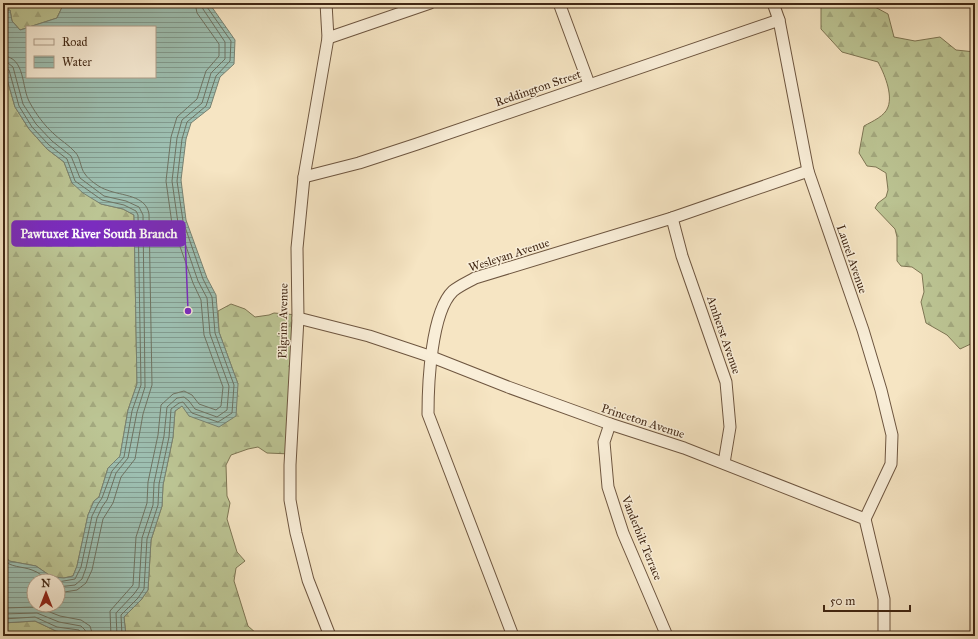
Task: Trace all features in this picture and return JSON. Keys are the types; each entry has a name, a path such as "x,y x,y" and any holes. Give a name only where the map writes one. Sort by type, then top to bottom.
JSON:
{"street":[{"name":"Pilgrim Avenue","path":"326,3 328,38 304,177 297,248 298,318 290,465 290,500 296,533 308,580 330,636"},
{"path":"328,38 430,3"},
{"path":"559,3 589,84"},
{"name":"Laurel Avenue","path":"773,3 779,20 808,171 863,330 881,390 892,435 891,464 865,519"},
{"name":"Reddington Street","path":"304,177 402,148 779,20"},
{"name":"Wesleyan Avenue","path":"514,636 428,414 428,380 438,318 453,291 475,278 672,218 808,171"},
{"name":"Amherst Avenue","path":"672,218 682,256 726,382 730,427 724,463"},
{"name":"Princeton Avenue","path":"298,318 369,336 432,357 508,388 684,448 865,519"},
{"name":"Vanderbilt Terrace","path":"610,424 604,442 608,487 623,533 667,636"},
{"path":"865,519 884,599 884,636"}],"green space":[{"path":"3,3 64,3 57,18 32,26 26,26 26,28 20,30 12,21 10,10 3,11"},
{"path":"821,3 874,3 875,7 888,14 894,37 915,41 940,37 956,50 975,52 975,342 960,349 947,335 926,323 921,302 924,292 922,274 912,267 901,266 897,261 897,237 895,229 875,208 878,203 886,197 888,190 886,173 876,167 867,166 859,153 864,126 881,116 888,107 889,90 883,72 878,62 842,52 821,29"},
{"path":"3,65 15,107 29,129 47,149 64,162 72,183 101,204 123,209 134,215 137,384 128,410 120,456 108,468 99,497 94,501 88,515 77,566 73,576 66,578 66,573 46,573 36,566 9,561 3,552"},
{"path":"231,304 245,309 255,317 274,313 298,315 291,454 267,453 258,447 231,455 226,465 227,496 230,503 227,519 237,552 245,561 236,568 234,581 248,626 257,634 257,636 126,636 124,617 141,600 148,590 151,540 162,506 163,485 173,437 175,411 182,406 238,384 219,332 218,311"},
{"path":"35,621 56,631 80,636 3,636 3,623"}],"water":[{"path":"64,3 209,3 235,40 234,64 220,77 210,108 191,123 186,139 181,180 186,220 207,278 216,295 219,332 238,384 236,416 219,427 189,416 182,406 175,411 173,437 163,485 162,506 151,540 148,590 141,600 124,617 126,636 80,636 56,631 35,621 3,623 3,552 9,561 36,566 46,573 26,573 26,613 66,613 66,578 73,576 77,566 88,515 94,501 99,497 108,468 120,456 128,410 137,384 134,215 123,209 101,204 83,193 72,183 64,162 47,149 29,129 15,107 3,65 3,11 10,10 12,21 20,30 26,28 26,78 156,78 156,26 32,26 57,18"}],"place":[{"name":"Pawtuxet River South Branch","path":"188,311"}]}
